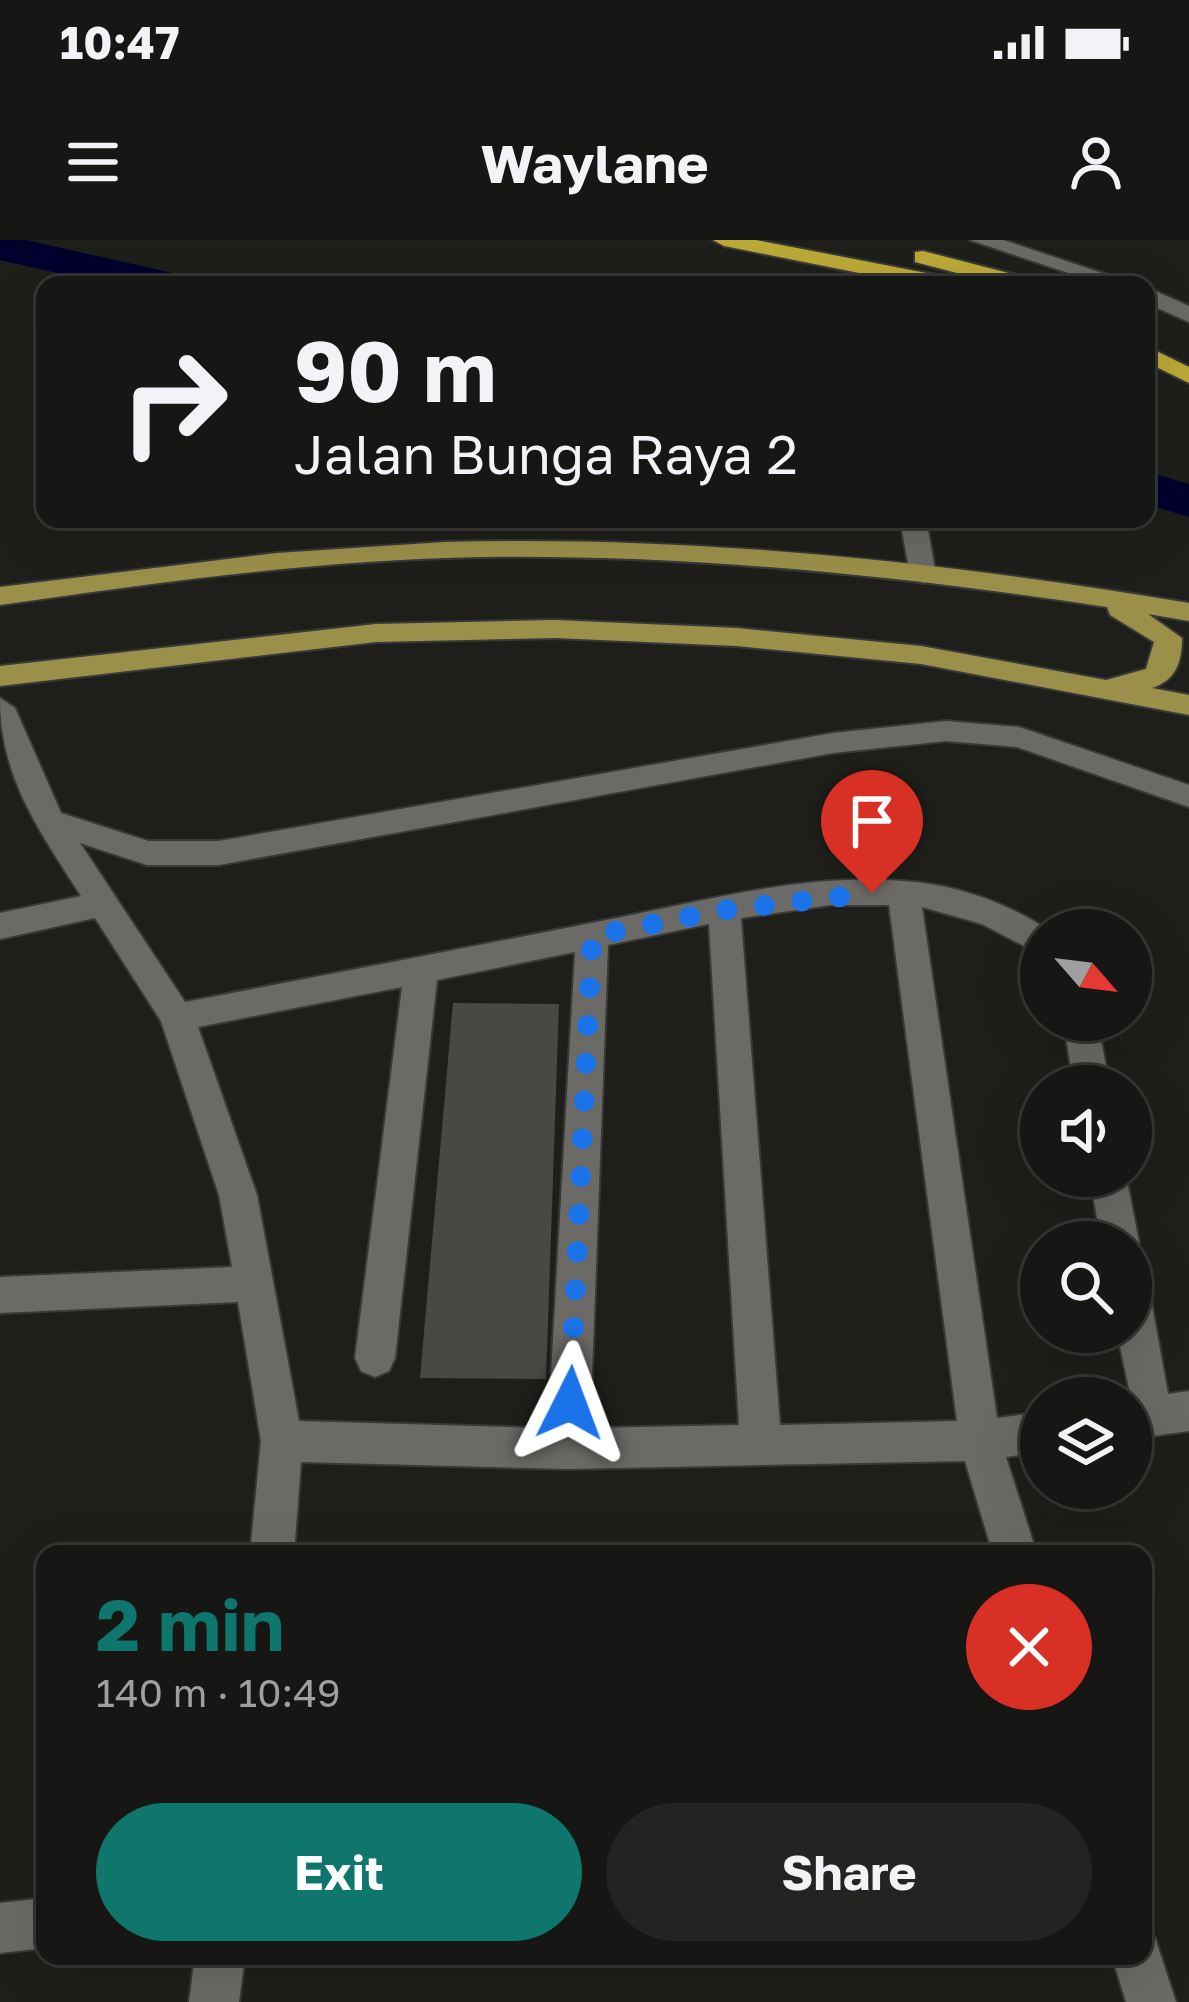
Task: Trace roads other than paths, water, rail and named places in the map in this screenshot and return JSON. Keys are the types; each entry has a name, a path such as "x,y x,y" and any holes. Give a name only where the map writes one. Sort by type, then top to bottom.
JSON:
{"highway":[{"path":"724,240 777,244 914,276"},
{"path":"843,240 991,276"},
{"path":"1155,332 1189,348"},
{"path":"1155,358 1189,376"}],"main road":[{"path":"0,596 233,562 448,549 633,552 923,575 1189,611"},
{"path":"1096,597 1168,638 1164,673 1150,682 1104,688"},
{"path":"0,676 376,633 555,629 737,637 921,655 1189,705"}],"street":[{"path":"982,240 1097,276"},
{"path":"1155,298 1189,314"},
{"path":"915,528 923,575"},
{"path":"0,708 50,821 177,1017 238,1195 282,1442 273,1545"},
{"path":"50,821 147,853 219,853 833,743 946,731 1019,737 1189,796"},
{"path":"177,1017 724,910 841,894 904,893 956,902 1020,930"},
{"path":"904,893 980,1441 1012,1545"},
{"path":"0,926 104,904"},
{"path":"724,910 761,1444"},
{"path":"568,1449 592,936"},
{"path":"375,1358 421,970"},
{"path":"0,1295 254,1284"},
{"path":"1143,1353 1157,1415"},
{"path":"282,1442 568,1449 980,1441 1020,1435"},
{"path":"0,1928 36,1924"},
{"path":"214,2002 219,1965"},
{"path":"1140,1965 1150,2002"}],"waterway":[{"path":"0,247 128,276"},
{"path":"1155,489 1189,502"}]}
